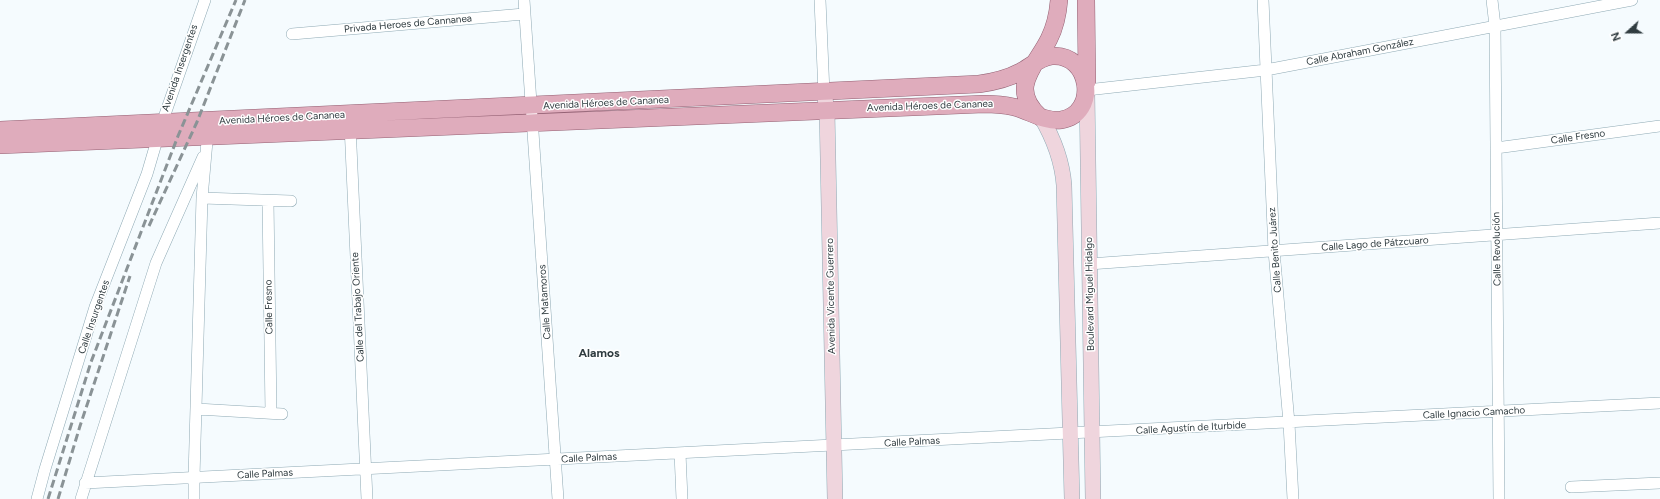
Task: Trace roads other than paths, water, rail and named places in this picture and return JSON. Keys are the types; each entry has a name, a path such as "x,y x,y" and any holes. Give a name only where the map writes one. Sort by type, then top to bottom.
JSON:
{"main road":[{"path":"1041,117 1028,103 1025,93 1028,74 1050,37 1056,21 1059,0"},
{"path":"1086,0 1087,90"},
{"name":"Avenida Héroes de Cananea","path":"0,130 160,130 207,136 350,122 532,114 824,93 979,84 1007,78 1042,59 1052,56 1068,59 1081,69 1086,79 1087,90 1085,100 1080,109 1072,116 1062,120 1052,120 1014,107 984,104 827,110 532,114"},
{"name":"Avenida Héroes de Cananea","path":"0,145 160,130"}],"street":[{"name":"Avenida Insergentes","path":"160,130 205,0"},
{"name":"Calle Matamoros","path":"524,0 558,499"},
{"path":"820,0 824,93"},
{"name":"Calle Benito Juárez","path":"1263,0 1274,251 1289,423 1293,499"},
{"name":"Calle Revolución","path":"1492,0 1495,26 1499,499"},
{"name":"Calle Abraham González","path":"1087,90 1266,70 1632,0"},
{"name":"Privada Heroes de Cannanea","path":"292,34 524,14"},
{"name":"Boulevard Miguel Hidalgo","path":"1087,90 1093,499"},
{"name":"Avenida Vicente Guerrero","path":"824,93 827,110 835,499"},
{"path":"1041,117 1055,143 1063,171 1072,499"},
{"name":"Calle del Trabajo Oriente","path":"350,122 367,499"},
{"name":"Calle Fresno","path":"1496,148 1660,126"},
{"name":"Calle Insurgentes","path":"37,499 95,308 160,130"},
{"path":"194,499 202,198 207,136"},
{"path":"81,499 156,263 207,136"},
{"path":"1064,185 1089,183"},
{"path":"202,198 290,202"},
{"name":"Calle Fresno","path":"197,409 276,413 268,201"},
{"name":"Calle Lago de Pátzcuaro","path":"1089,264 1660,223"},
{"name":"Calle Ignacio Camacho","path":"1289,423 1660,403"},
{"name":"Calle Agustín de Iturbide","path":"1093,433 1289,423"},
{"name":"Calle Palmas","path":"85,483 1093,433"},
{"path":"680,453 682,499"},
{"path":"1571,487 1660,483"}],"railway":[{"path":"48,499 91,362 178,136 236,0"},
{"path":"149,226 197,122 245,0"},
{"path":"58,499 80,426 130,276"}],"district":[{"name":"Alamos","path":"599,353"}]}
